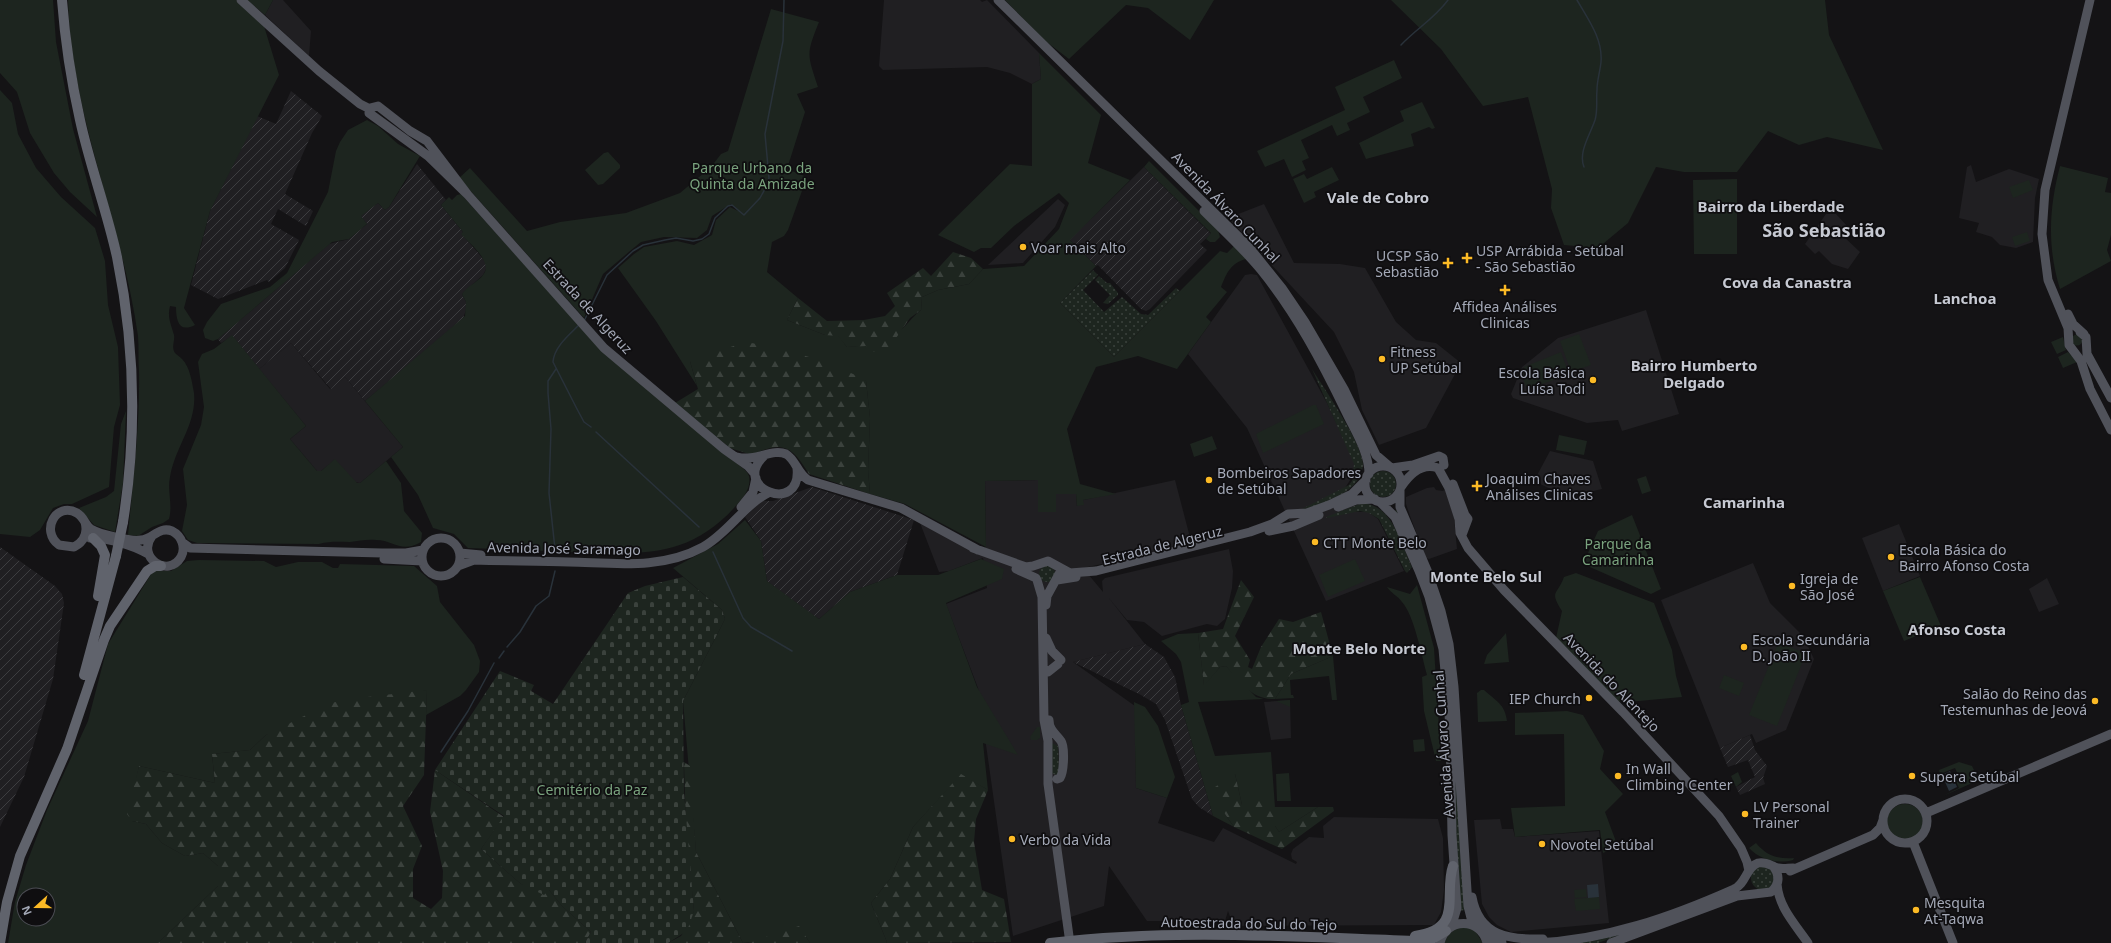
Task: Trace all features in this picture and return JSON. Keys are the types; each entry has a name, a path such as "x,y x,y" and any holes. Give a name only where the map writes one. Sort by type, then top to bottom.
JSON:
{"highway":[{"path":"0,943 7,902 20,856 69,743 86,680 123,522 131,453 133,405 128,325 116,256 80,120 65,40 62,0"},
{"path":"86,680 104,559 103,550 89,538"},
{"path":"0,915 16,854 27,825 59,754 86,680 104,640 119,613 147,571 155,566 161,566"},
{"path":"1350,938 1413,936 1425,934 1435,929 1444,921 1449,913 1451,873 1453,866"},
{"name":"Autoestrada do Sul do Tejo","path":"1050,943 1118,936 1152,935 1424,940 1435,938 1447,930"}],"main road":[{"name":"Estrada de Algeruz","path":"240,0 319,71 360,104 370,109 371,116 376,117 419,149 468,195"},
{"name":"Avenida Álvaro Cunhal","path":"992,0 1184,190 1261,271 1298,322 1323,368 1364,451 1369,466 1367,477"},
{"name":"Avenida Álvaro Cunhal","path":"998,0 1233,230 1263,264 1305,322 1344,389 1376,455 1391,468"},
{"path":"2090,0 2046,190 2042,212 2042,240 2045,266 2051,290 2068,328 2069,345 2081,360 2090,389 2111,430"},
{"path":"2095,0 2050,196 2047,222 2048,250 2057,288 2071,320 2084,334 2087,340 2087,354 2111,398"},
{"path":"370,109 374,105 380,107 382,112 376,117"},
{"name":"Estrada de Algeruz","path":"380,107 425,141 468,195 581,324 607,351 748,466 756,476 763,489 768,493 781,494 792,487 807,484 819,484"},
{"path":"419,149 418,141 425,141"},
{"path":"2069,338 2074,332 2084,334"},
{"path":"2073,349 2082,349 2086,346"},
{"name":"Estrada de Algeruz","path":"734,456 747,459 764,456 775,452 780,453 791,458 805,478 819,484 901,508 997,561 1047,585 1056,581 1106,574 1356,500 1377,501"},
{"path":"756,476 757,464 764,456"},
{"path":"1436,456 1432,461 1439,466 1423,468 1415,472 1392,499 1377,501 1367,490 1367,477 1379,467 1391,468 1413,465 1436,456"},
{"name":"Avenida do Alentejo","path":"1439,466 1462,521 1461,538 1504,590 1620,709 1719,816 1741,848 1748,862 1748,873"},
{"path":"792,487 797,475 797,468"},
{"path":"1391,468 1398,475 1400,489"},
{"name":"Avenida José Saramago","path":"460,553 474,555 550,556 631,560 648,559 670,554 700,542 723,526 753,492 756,476"},
{"name":"Estrada de Algeruz","path":"973,548 1022,566 1033,566 1048,561 1070,573 1110,568 1250,532 1272,524 1290,520 1344,499 1352,494 1367,477"},
{"name":"Avenida Álvaro Cunhal","path":"1400,489 1399,503 1430,576 1449,644 1454,687 1468,911 1471,918 1481,931"},
{"name":"Avenida José Saramago","path":"422,561 426,570 435,576 450,574 458,566 474,560 631,565 673,558 696,550 716,539 756,500 768,493"},
{"name":"Avenida Álvaro Cunhal","path":"1377,501 1395,517 1419,570 1431,604 1443,649 1450,726 1453,866 1457,908 1454,918 1440,943"},
{"path":"423,550 406,553 382,553 190,548 183,544 178,536 170,531 161,530 143,540 131,540 96,531 89,528 78,513 67,510 61,512 53,519 50,529 53,539 62,546 74,547 89,538 137,548 148,554 153,562 161,566 171,566 181,557 197,554 422,561 423,550 431,540 442,538 453,542 460,553 458,566"},
{"path":"85,522 86,533 89,538"},
{"path":"148,554 148,544 152,536"},
{"path":"181,557 183,544"},
{"path":"1038,564 1035,571 1042,597 1044,720 1048,742 1050,799 1069,936"},
{"path":"1050,799 1056,779 1060,778 1063,771 1063,746 1049,725 1046,638 1047,596 1059,574 1057,565"},
{"path":"1046,638 1052,651 1060,662 1048,672"},
{"path":"1926,813 2111,734"},
{"path":"1048,742 1058,738"},
{"path":"1048,773 1051,778 1056,779"},
{"path":"1611,943 1737,896 1771,892 1793,868 1873,835 1880,828 1890,805 1904,799 1915,802 1926,813 1927,824 1925,830 1919,839 1913,842 1900,843 1889,837 1873,835"},
{"path":"1883,819 1885,830 1889,837"},
{"path":"1913,842 1953,943"},
{"name":"Avenida do Alentejo","path":"1741,848 1753,858 1763,862"},
{"path":"1536,943 1578,939 1624,930 1661,918 1735,889 1742,884 1748,873 1755,865 1763,862 1773,866 1793,868"},
{"path":"1773,866 1776,870 1779,898 1783,908 1808,943"},
{"path":"1466,870 1476,913 1486,925 1496,933 1517,939 1578,939"},
{"path":"1748,873 1747,879 1750,888 1783,908"},
{"path":"1447,930 1454,925 1464,923 1474,925 1492,940 1502,943"},
{"path":"1481,931 1487,943"}],"shaded area":[{"path":"273,0 283,0 311,31 309,56 265,15"},
{"path":"884,0 980,0 982,2 987,0 1039,53 1041,79 1032,84 1010,73 987,67 883,70 879,66"},
{"path":"291,91 322,116 312,133 285,194 313,211 306,226 278,209 271,224 299,240 285,268 269,282 267,280 218,299 191,285 210,211 257,116 276,124"},
{"path":"417,164 446,200 441,205 463,232 462,234 485,261 487,267 483,275 462,294 466,302 466,310 462,321 365,401 345,377 331,389 291,343 259,369 232,336 221,343 218,339 329,244 349,239 367,224 360,216 378,203 385,210 389,207"},
{"path":"1971,165 1976,182 2009,169 2039,179 2035,198 2033,242 2016,248 2000,245 1992,237 1976,232 1979,223 1959,218 1967,167"},
{"path":"1144,167 1211,234 1200,244 1207,250 1150,309 1146,311 1141,309 1098,265 1096,266 1070,240"},
{"name":"Voar mais Alto","path":"1058,199 1065,205 1055,227 1023,263 988,265"},
{"path":"1264,204 1294,263 1340,264 1365,268 1396,322 1416,340 1436,343 1461,363 1426,428 1379,445 1362,410 1354,372 1334,332 1228,218"},
{"path":"1826,214 1836,214 1848,227 1841,234 1860,252 1848,269 1832,264 1819,251 1815,254 1805,244"},
{"path":"1245,275 1257,275 1327,403 1355,464 1352,477 1345,488 1355,512 1368,512 1378,519 1404,571 1326,601 1247,428 1188,354"},
{"name":"Escola Básica Luísa Todi","path":"1646,310 1679,414 1622,431 1618,420 1587,423 1513,398 1511,394 1522,367 1558,338"},
{"path":"291,343 330,389 345,377 403,447 360,483 354,482 335,460 321,471 317,471 290,439 306,426 259,369"},
{"path":"1550,451 1593,461 1602,489 1567,497 1534,481"},
{"path":"1038,480 1039,512 1056,512 1055,494 1076,494 1077,506 1083,500 1175,480 1192,545 1083,568 1103,592 1102,581 1105,578 1229,549 1233,571 1232,588 1225,619 1217,626 1207,624 1162,636 1144,622 1127,620 1108,597 1145,644 1073,662 1135,706 1136,788 1167,798 1158,823 1214,842 1223,828 1296,864 1297,862 1292,859 1291,854 1293,849 1309,837 1324,838 1323,826 1334,817 1438,819 1443,838 1444,890 1441,912 1434,925 1237,926 1232,922 1228,911 1225,921 1147,921 1109,866 1104,906 1013,936 978,688 946,604 987,588 983,558 949,571 939,572 920,523 975,552 986,547 985,481"},
{"path":"812,487 914,520 897,575 850,592 819,619 789,600 767,581 761,541 745,517 762,501 773,501"},
{"path":"1434,487 1436,490 1443,491 1446,488 1454,518 1457,549 1429,559 1426,558 1410,516 1406,504 1406,497 1427,488"},
{"name":"Escola Básica do Bairro Afonso Costa","path":"1899,524 1920,576 1883,591 1862,538"},
{"path":"0,547 55,586 62,594 64,603 53,679 24,777 0,827"},
{"name":"Escola Secundária D. João II","path":"1753,563 1770,603 1803,636 1814,659 1786,730 1756,743 1752,734 1720,748 1661,600"},
{"path":"2047,578 2059,604 2039,612 2029,589"},
{"path":"1145,644 1164,657 1175,677 1181,705 1213,816 1199,807 1192,799 1165,720 1156,704 1141,695 1073,662"},
{"path":"1290,700 1291,738 1271,740 1264,702"},
{"path":"1750,735 1755,750 1767,766 1763,778 1765,784 1740,795 1736,787 1755,777 1748,760 1728,767 1720,748"},
{"path":"1950,771 1957,787 1949,791 1942,775"},
{"path":"1500,819 1502,829 1513,829 1515,837 1599,831 1609,923 1511,932 1497,925 1489,917 1482,904 1474,820"},
{"path":"1598,884 1599,897 1588,898 1587,885"}],"green space":[{"path":"0,0 53,0 56,42 73,129 97,217 70,192 54,173 30,133 17,92 0,73"},
{"path":"68,0 236,0 264,26 279,75 210,211 184,308 195,325 185,328 182,327 178,321 176,307 170,306 169,317 174,335 173,348 175,353 185,362 189,370 194,393 194,404 189,425 176,456 170,477 169,519 138,536 128,535 136,454 139,393 138,336 131,294 121,252 87,127 78,85 71,43"},
{"path":"247,0 273,0 265,15"},
{"path":"1005,0 1214,0 1190,40 1148,8 1126,5 1069,59 1044,40"},
{"path":"1391,0 1825,0 1829,35 1883,150 1827,137 1799,145 1768,131 1737,172 1684,172 1656,167 1628,223 1598,248 1564,245 1551,208 1552,189 1528,97 1483,106 1441,49"},
{"name":"Parque Urbano da Quinta da Amizade","path":"771,9 819,22 810,48 810,60 818,87 797,94 805,112 787,169 807,177 788,230 784,236 772,242 767,272 798,298 787,320 825,335 838,335 847,347 860,346 880,341 899,332 921,310 922,297 938,290 969,284 983,269 1024,266 1059,229 1069,203 1059,193 1014,226 991,248 981,248 974,252 938,235 1010,164 1032,166 1032,84 1041,79 1039,53 1101,115 1088,163 1130,180 1070,240 1096,266 1060,303 1114,357 1220,251 1227,253 1234,246 1246,259 1237,263 1230,269 1221,287 1227,292 1206,317 1211,322 1177,369 1138,356 1096,367 1067,429 1080,484 1116,494 1083,500 1084,505 1077,506 1076,494 1056,494 1056,512 1038,512 1038,480 985,481 986,547 905,504 870,494 868,470 870,418 866,381 690,361 697,386 656,321 618,268 644,247 677,241 694,245 712,235 716,220 730,207 738,211 731,204 712,216 707,230 697,238 664,237 641,242 603,274 584,318 459,178 470,168 527,231 560,222 626,213 680,193 711,167 721,154 728,151"},
{"path":"1394,60 1402,78 1363,97 1370,112 1347,123 1350,130 1337,136 1332,125 1301,140 1309,158 1302,161 1306,170 1292,177 1284,159 1265,167 1257,151 1345,110 1335,87"},
{"path":"0,90 12,103 18,134 36,168 61,197 95,228 105,261 108,305 118,347 120,405 114,427 109,487 72,504 64,504 53,508 40,530 30,537 0,534"},
{"path":"1422,102 1435,128 1432,129 1429,127 1411,134 1414,146 1366,159 1359,143 1404,121 1400,111"},
{"path":"367,120 378,126 398,144 420,156 389,207 385,210 378,203 361,216 367,224 349,239 332,242 218,339 213,341 205,338 203,330 207,322 221,304 270,287 287,273 328,192 336,151 340,142 348,130"},
{"path":"608,152 620,165 620,168 603,184 598,185 585,170 604,153"},
{"path":"1149,161 1218,230 1220,237 1215,242 1210,242 1206,239 1211,233 1144,167"},
{"path":"2060,166 2108,178 2105,192 2111,193 2111,235 2107,250 2111,261 2060,289 2053,258 2051,228 2056,182"},
{"path":"1332,167 1339,180 1314,192 1316,197 1304,203 1293,179 1304,174 1307,179"},
{"path":"1737,179 1737,254 1694,254 1693,180"},
{"path":"2029,180 2033,190 2013,198 2009,187"},
{"path":"461,194 578,324 727,453 732,460 742,467 747,473 750,481 745,494 734,508 716,525 698,537 680,545 662,550 622,553 468,548 454,534 433,528 418,495 391,457 403,447 365,401 465,316 466,302 462,294 483,275 486,270 483,259 479,253 461,234 463,232 441,205 449,197 452,200 457,195"},
{"path":"2027,232 2030,241 2015,246 2012,237"},
{"path":"953,252 971,258 983,269 969,284 938,290 922,297 921,310 910,318 889,348 873,352 866,346 847,347 838,336 825,335 787,320 798,298 827,321 864,320 885,316 895,306 887,293 923,268 931,276"},
{"path":"1093,270 1098,275 1083,290 1104,312 1122,297 1141,314 1148,315 1176,288 1180,291 1114,357 1060,303"},
{"path":"1099,276 1107,283 1110,283 1118,293 1118,295 1108,304 1103,303 1110,295 1095,280"},
{"path":"1579,334 1591,365 1571,372 1560,341"},
{"path":"2077,334 2081,336 2083,340 2081,344 2077,346 2073,344 2071,340 2073,336"},
{"path":"232,335 306,426 290,439 317,471 321,471 335,459 357,483 360,483 386,461 401,483 404,511 422,533 421,542 408,547 403,547 388,542 373,540 319,544 197,543 188,540 182,531 187,505 183,469 201,425 204,407 198,362 202,354 214,349"},
{"path":"2063,337 2066,350 2057,354 2051,342"},
{"path":"745,342 776,348 823,361 866,381 870,418 868,470 870,494 809,474 797,457 786,448 772,448 752,455 730,448 675,403 698,389 690,361"},
{"path":"1561,352 1569,375 1527,389 1521,374 1524,367"},
{"path":"2068,352 2077,362 2063,368 2058,357"},
{"path":"1312,369 1351,432 1362,457 1363,466 1357,481 1345,492 1320,504 1302,509 1349,485 1352,481 1354,464"},
{"path":"1313,405 1316,405 1324,424 1263,453 1256,434"},
{"path":"126,411 123,483 115,532 94,525 79,508 106,497 114,491 121,424"},
{"path":"1559,435 1587,441 1584,455 1556,450"},
{"path":"1212,436 1217,449 1194,457 1190,444"},
{"path":"1383,471 1392,475 1396,484 1392,493 1383,497 1374,493 1370,484 1374,475"},
{"path":"1646,476 1651,491 1642,494 1637,479"},
{"path":"1362,503 1373,505 1389,518 1400,537 1412,567 1407,573 1379,519 1369,513 1360,511 1326,517"},
{"path":"1397,510 1448,659 1465,910 1459,911 1446,656 1394,511"},
{"name":"Parque da Camarinha","path":"1632,515 1661,589 1651,594 1583,564 1598,531"},
{"path":"745,520 761,541 767,581 819,619 850,592 897,575 938,575 981,559 1004,569 1002,579 946,603 977,687 1018,755 983,743 988,790 961,775 913,827 890,879 871,903 887,942 886,943 810,943 806,937 743,943 696,852 683,701 725,619 722,610 673,568 718,544"},
{"path":"1355,559 1365,581 1328,597 1319,575"},
{"path":"199,560 264,561 276,567 298,562 322,562 333,568 338,568 340,564 414,566 437,586 440,602 474,645 480,661 479,672 460,696 426,715 427,690 266,735 250,750 212,754 215,783 139,766 134,790 132,821 146,824 162,843 185,856 203,853 218,866 218,886 158,943 8,943 16,899 16,927 56,927 56,887 19,887 26,865 47,810 88,721 108,644 153,571 171,571 187,561"},
{"path":"1047,566 1053,568 1055,574 1053,580 1047,582 1041,580 1039,574 1041,568"},
{"path":"1576,573 1654,603 1672,650 1676,676 1682,697 1628,702 1617,701 1556,638 1562,611 1555,596 1564,577"},
{"name":"Cemitério da Paz","path":"683,577 722,610 725,619 683,701 684,792 694,911 687,931 668,943 585,943 591,932 562,906 549,890 544,895 521,884 481,849 504,816 435,770 500,671 534,685 531,691 553,704 628,593 645,586"},
{"path":"1920,577 1941,626 1904,641 1883,591"},
{"path":"1241,580 1254,597 1235,636 1250,660 1248,667 1252,669 1261,647 1279,619 1293,622 1321,612 1333,656 1291,674 1275,699 1260,697 1247,689 1226,666 1220,667 1204,686 1198,633 1223,629"},
{"path":"1417,585 1434,648 1441,761 1436,761 1424,711 1422,677 1427,675 1414,626 1406,608 1387,587 1410,594"},
{"path":"1198,633 1204,685 1220,667 1226,666 1256,697 1264,699 1198,702 1215,756 1271,752 1275,807 1318,807 1279,832 1275,826 1242,805 1235,774 1225,814 1234,827 1213,816 1181,705 1189,702 1181,662 1176,654 1161,641 1178,634"},
{"path":"1506,633 1509,662 1484,664 1487,655"},
{"path":"1778,643 1806,653 1777,726 1749,715"},
{"path":"1333,656 1337,700 1332,700 1329,676 1290,680 1291,695 1293,695 1294,698 1275,699 1291,674"},
{"path":"1724,675 1744,683 1739,696 1719,688"},
{"path":"427,690 424,775 403,806 422,846 413,869 413,898 431,909 442,898 443,871 430,812 435,770 504,817 481,849 521,884 549,890 562,906 591,932 585,943 158,943 218,886 218,866 203,853 185,856 162,843 146,824 132,821 127,814 139,766 215,783 212,754 250,750 266,735 330,703"},
{"path":"1484,690 1499,703 1506,715 1507,721 1478,722 1477,693"},
{"path":"1290,700 1290,707 1276,701"},
{"path":"1134,702 1145,707 1158,726 1175,777 1167,798 1136,788"},
{"path":"1567,711 1583,715 1604,751 1600,769 1623,794 1605,812 1618,847 1603,853 1600,830 1515,837 1511,808 1565,806 1564,734 1515,735 1515,713"},
{"path":"1037,727 1040,727 1040,738 1037,740 1031,740 1030,737"},
{"path":"1424,739 1425,751 1414,752 1413,740"},
{"path":"1052,743 1058,746 1059,772 1056,775 1051,773"},
{"path":"684,762 690,766 696,852 743,943 668,943 681,936 686,929 694,911 686,829"},
{"path":"1959,762 1972,766 1979,780 1943,796 1959,788 1955,779 1959,777 1955,768 1940,774 1939,770"},
{"path":"1738,772 1742,782 1736,787 1731,776"},
{"path":"1289,773 1291,801 1277,801 1276,774"},
{"path":"961,774 988,790 976,819 974,842 982,890 1004,899 1011,942 886,943 887,942 871,903 890,879 913,827"},
{"path":"1235,774 1242,805 1263,797 1277,817 1275,826 1279,832 1318,807 1333,807 1334,811 1282,849 1234,827 1225,814 1215,787"},
{"path":"1905,804 1915,807 1920,812 1923,822 1920,832 1915,837 1905,840 1895,837 1890,832 1887,822 1890,812 1895,807"},
{"path":"1756,843 1764,851 1773,856 1794,858 1793,860 1781,862 1758,856 1749,848"},
{"path":"1763,866 1771,870 1775,878 1771,886 1763,890 1755,886 1751,878 1755,870"},
{"path":"1586,889 1587,897 1575,898 1574,890"},
{"path":"1599,897 1600,909 1576,911 1574,899"},
{"path":"799,926 810,943 748,943"},
{"path":"1465,927 1475,931 1483,943 1444,943 1452,932"},
{"path":"1633,930 1598,943 1569,943"}],"waterway":[{"path":"584,321 607,275 633,251 643,245 676,238 693,241 702,239 709,234 715,218 728,206 732,205 744,215 760,198 769,178 765,134 783,41 784,0"},
{"path":"1401,45 1448,0"},
{"path":"1577,0 1594,30 1600,45 1601,54 1597,86 1596,116 1582,155 1584,167"},
{"path":"579,325 559,346 553,362 584,422 591,427"},
{"path":"555,549 549,493 551,429 548,381 556,369"},
{"path":"596,432 699,527"},
{"path":"713,552 743,618 751,627 792,651"},
{"path":"507,647 520,632 536,606 549,596 555,571"},
{"path":"499,658 504,651"},
{"path":"441,752 468,711 494,663"}],"place":[{"name":"Voar mais Alto","path":"1023,247"},
{"name":"USP Arrábida - Setúbal - São Sebastião","path":"1467,258"},
{"name":"UCSP São Sebastião","path":"1448,263"},
{"name":"Affidea Análises Clinicas","path":"1505,290"},
{"name":"Fitness UP Setúbal","path":"1382,359"},
{"name":"Escola Básica Luísa Todi","path":"1593,380"},
{"name":"Bombeiros Sapadores de Setúbal","path":"1209,480"},
{"name":"Joaquim Chaves Análises Clinicas","path":"1477,486"},
{"name":"CTT Monte Belo","path":"1315,542"},
{"name":"Escola Básica do Bairro Afonso Costa","path":"1891,557"},
{"name":"Igreja de São José","path":"1792,586"},
{"name":"Escola Secundária D. João II","path":"1744,647"},
{"name":"IEP Church","path":"1589,698"},
{"name":"Salão do Reino das Testemunhas de Jeová","path":"2095,701"},
{"name":"In Wall Climbing Center","path":"1618,776"},
{"name":"Supera Setúbal","path":"1912,776"},
{"name":"LV Personal Trainer","path":"1745,814"},
{"name":"Verbo da Vida","path":"1012,839"},
{"name":"Novotel Setúbal","path":"1542,844"},
{"name":"Mesquita At-Taqwa","path":"1916,910"}],"district":[{"name":"Vale de Cobro","path":"1378,197"},
{"name":"Bairro da Liberdade","path":"1771,206"},
{"name":"São Sebastião","path":"1824,230"},
{"name":"Cova da Canastra","path":"1787,282"},
{"name":"Lanchoa","path":"1965,298"},
{"name":"Bairro Humberto Delgado","path":"1694,374"},
{"name":"Camarinha","path":"1744,502"},
{"name":"Monte Belo Sul","path":"1486,576"},
{"name":"Afonso Costa","path":"1957,629"},
{"name":"Monte Belo Norte","path":"1359,648"}]}
